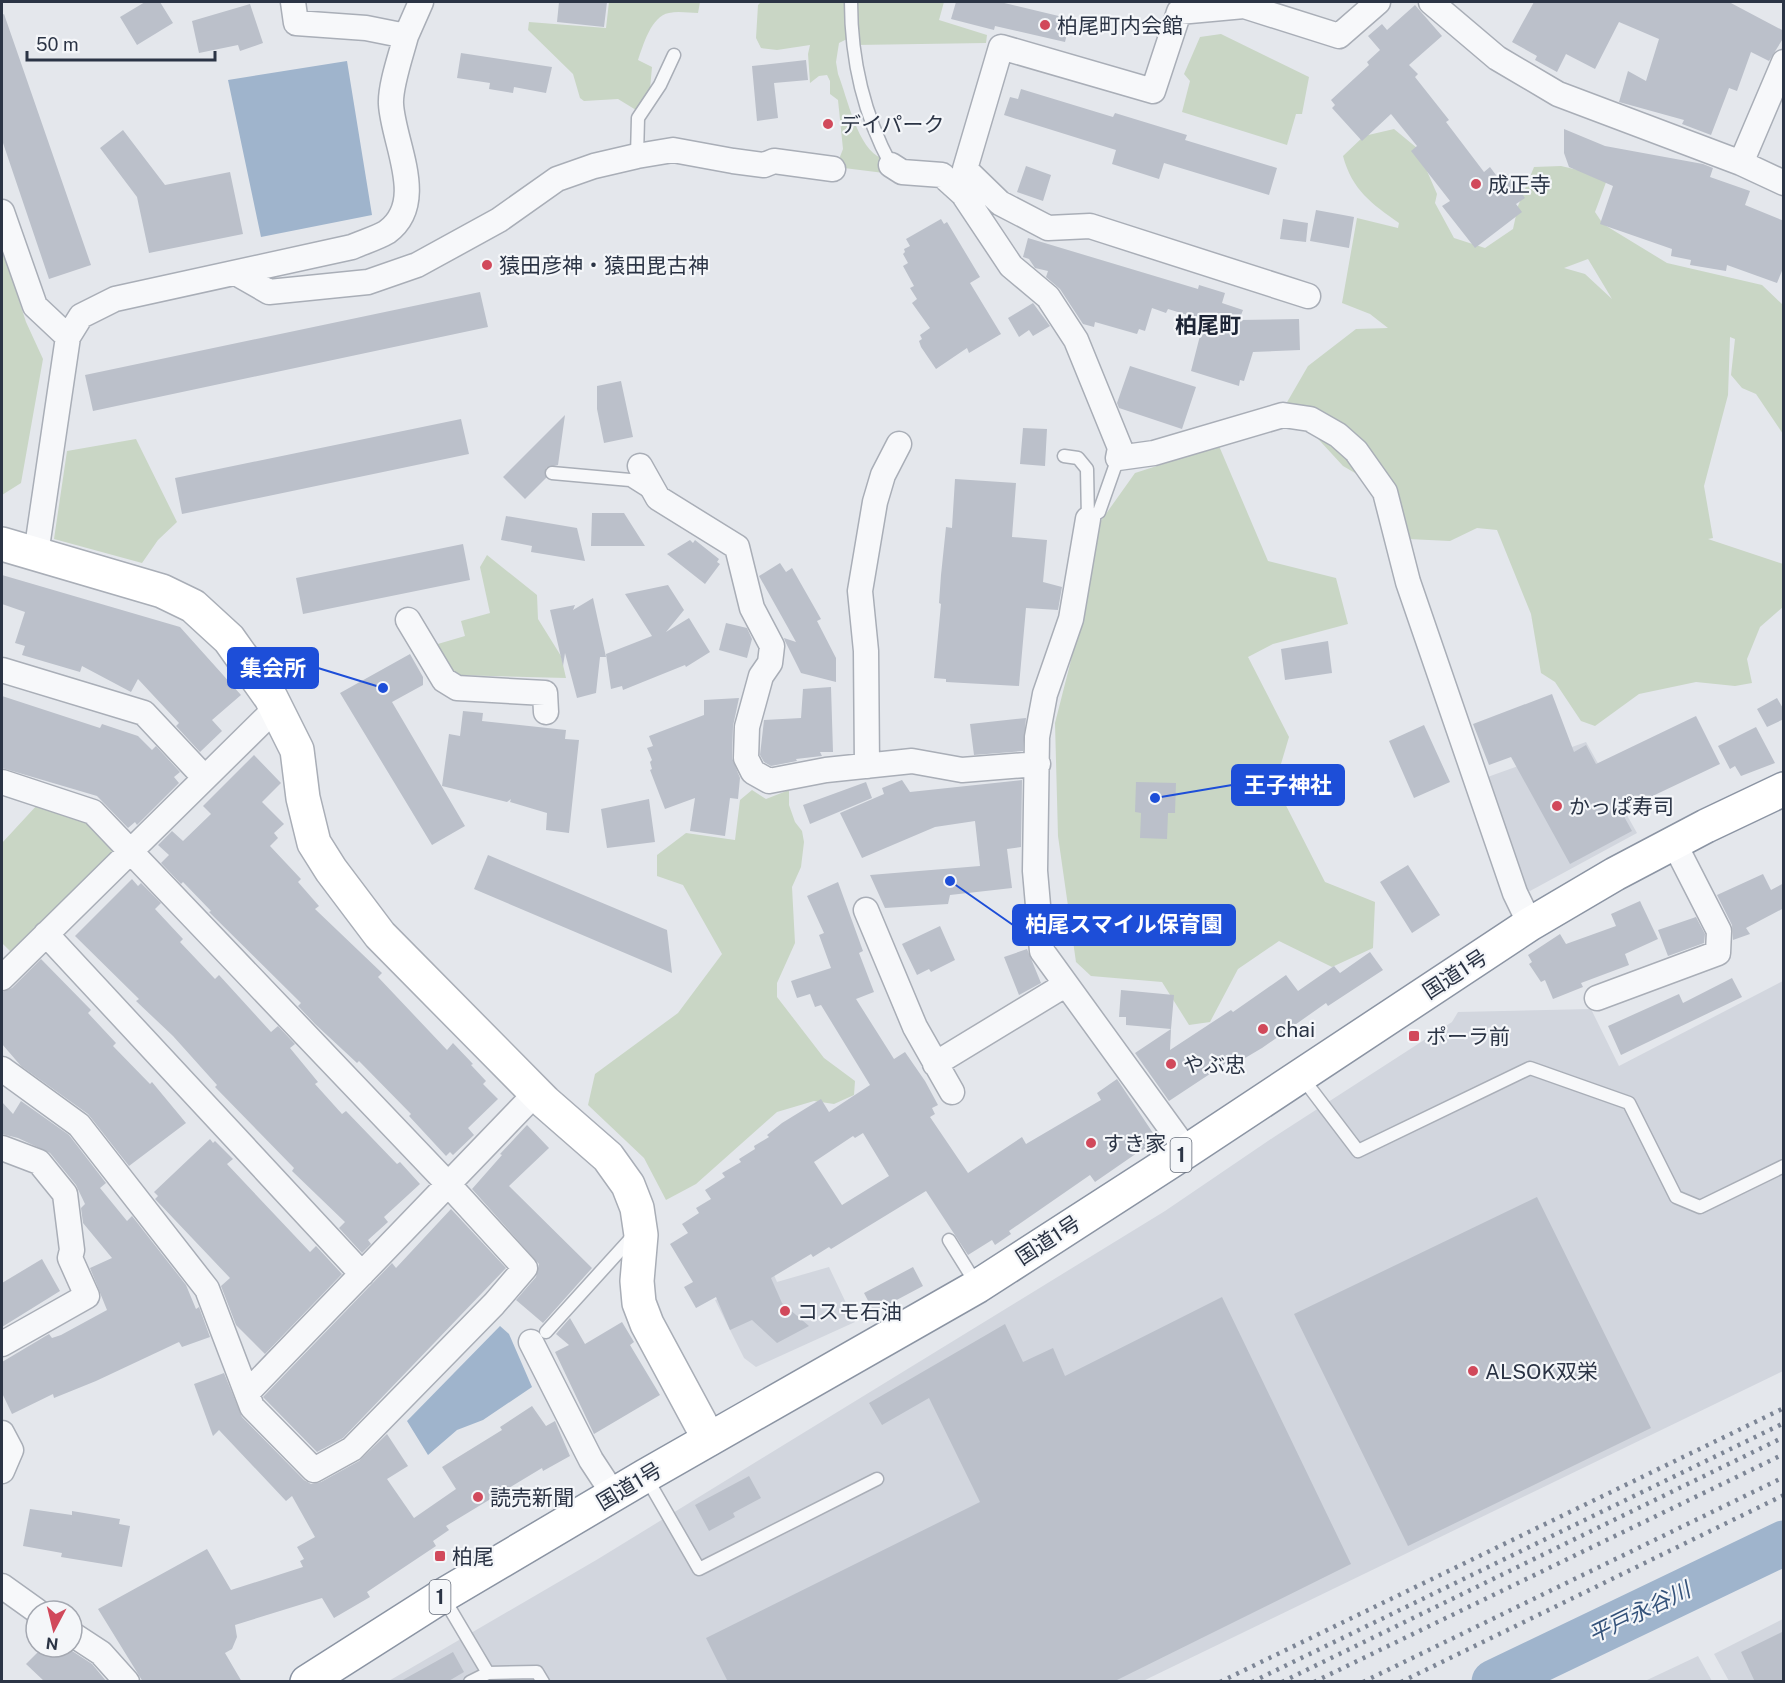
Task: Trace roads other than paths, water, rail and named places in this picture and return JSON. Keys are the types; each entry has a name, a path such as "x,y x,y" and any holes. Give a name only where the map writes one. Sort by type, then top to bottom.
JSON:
{"main road":[{"path":"2,544 162,591 193,606 229,639 276,708 297,750 303,798 314,843 331,870 380,935 536,1093 608,1156 628,1185 637,1208 640,1229 637,1281 639,1303 647,1324 709,1439"},
{"name":"国道1号","path":"307,1682 442,1596 645,1476 978,1286 1530,924 1615,874 1784,789"}],"street":[{"path":"293,2 296,23 366,28 406,36"},
{"path":"36,554 68,337 81,316 115,299 352,247 386,232 400,217 406,199 403,163 391,103 406,36 420,2"},
{"path":"1378,2 1339,36 1244,6 1179,12 1153,91 1001,47 953,172 963,194 1011,266 1048,297 1069,325 1120,448 1118,458 1154,453 1283,415 1310,419 1338,435 1356,451 1385,492 1408,582 1515,893 1530,924"},
{"path":"1431,2 1497,58 1558,94 1741,164 1784,183"},
{"path":"1741,164 1784,62"},
{"path":"236,273 269,292 368,282 417,266 499,220 557,179 594,166 637,156 673,150 764,165 774,161 833,169"},
{"path":"891,165 902,172 953,172 1000,203 1048,228 1090,226 1308,296"},
{"path":"2,212 35,306 68,337"},
{"path":"867,766 866,651 860,591 875,502 883,475 899,444"},
{"path":"640,466 658,498 737,547 752,608 772,646 770,663 760,676 747,727 746,758 753,772 768,781 912,761 962,770 1038,764"},
{"path":"1088,519 1071,619 1045,694 1037,737 1035,871 1042,951 1187,1151"},
{"path":"408,620 444,680 457,688 545,693 546,712"},
{"path":"2,670 144,713 205,778"},
{"path":"2,978 276,708"},
{"path":"2,782 93,812 448,1184 525,1268 494,1304 352,1449 314,1470 252,1407 207,1288 79,1125 2,1070"},
{"path":"1597,998 1718,953 1719,931 1674,843"},
{"path":"866,910 915,1027 952,1092"},
{"path":"46,934 362,1274"},
{"path":"935,1064 1065,985"},
{"path":"247,1393 536,1093"},
{"path":"2,1148 39,1162 65,1194 72,1250 70,1258 87,1296 2,1344"},
{"path":"538,1340 591,1460 614,1495"},
{"path":"2,1433 11,1450 2,1471"},
{"path":"2,1587 24,1602"},
{"path":"84,1642 101,1653 127,1682"}],"lane":[{"path":"851,2 854,59 878,139 891,165"},
{"path":"637,156 638,118 660,85 674,55"},
{"path":"1064,456 1078,458 1087,469 1088,519"},
{"path":"1088,519 1099,512 1118,458"},
{"path":"552,473 630,480 658,498"},
{"path":"1038,670 1045,694"},
{"path":"1300,1075 1358,1151 1530,1068 1629,1103 1676,1197 1700,1207 1784,1166"},
{"path":"538,1340 640,1229"},
{"path":"949,1240 978,1286"},
{"path":"645,1476 699,1569 877,1479"},
{"path":"442,1596 488,1672"},
{"path":"470,1682 488,1672 537,1672 543,1682"}],"water":[{"path":"347,61 372,215 261,237 228,80"},
{"path":"500,1326 509,1334 532,1387 483,1420 457,1430 428,1455 407,1421"}],"waterway":[{"name":"平戸永谷川","path":"1494,1682 1784,1543"}],"railway":[{"path":"1220,1682 1784,1408"},
{"path":"1252,1682 1784,1423"},
{"path":"1282,1682 1784,1437"},
{"path":"1314,1682 1784,1454"},
{"path":"1363,1682 1784,1477"},
{"path":"1401,1682 1784,1495"}],"place":[{"name":"柏尾町内会館","path":"1045,25"},
{"name":"デイパーク","path":"828,124"},
{"name":"成正寺","path":"1476,184"},
{"name":"猿田彦神・猿田毘古神","path":"487,265"},
{"name":"集会所","path":"383,688"},
{"name":"王子神社","path":"1155,798"},
{"name":"かっぱ寿司","path":"1557,806"},
{"name":"柏尾スマイル保育園","path":"950,881"},
{"name":"chai","path":"1263,1029"},
{"name":"ポーラ前","path":"1414,1036"},
{"name":"やぶ忠","path":"1171,1064"},
{"name":"すき家","path":"1091,1143"},
{"name":"コスモ石油","path":"785,1311"},
{"name":"ALSOK双栄","path":"1473,1371"},
{"name":"読売新聞","path":"478,1497"},
{"name":"柏尾","path":"440,1556"}],"district":[{"name":"柏尾町","path":"1208,325"}]}
